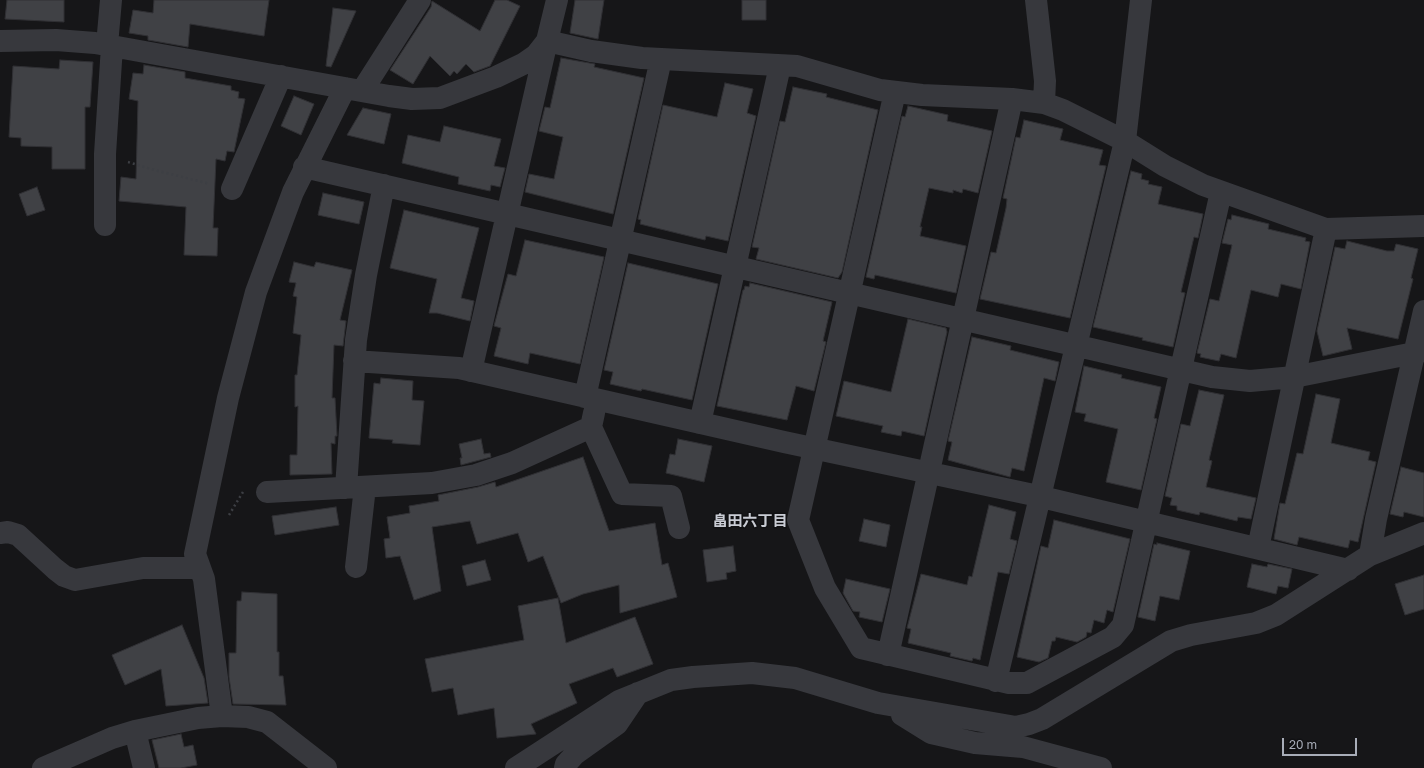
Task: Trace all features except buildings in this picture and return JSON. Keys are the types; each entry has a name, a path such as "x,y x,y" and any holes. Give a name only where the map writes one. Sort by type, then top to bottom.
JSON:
{"street":[{"path":"105,225 105,154 112,0"},
{"path":"222,716 204,579 196,554 234,375 256,292 304,167 353,90 420,0"},
{"path":"471,371 547,41 558,0"},
{"path":"1036,0 1045,81 1044,103"},
{"path":"996,680 1125,141 1141,0"},
{"path":"0,41 56,40 109,45 353,90 412,99 440,98 496,77 524,64 536,55 547,41"},
{"path":"547,41 591,50 661,59 797,66 880,90 895,92 967,98 1012,99 1044,103 1063,110 1125,141 1165,166 1203,185 1326,229 1424,226"},
{"path":"661,59 621,240 591,398 591,427 622,494 671,496 679,528"},
{"path":"700,423 780,66"},
{"path":"232,189 281,76"},
{"path":"895,92 798,520 824,588 861,648 1009,684 1027,684 1113,637 1123,625 1221,192"},
{"path":"888,655 1012,99"},
{"path":"304,167 1212,377 1250,381 1294,377 1419,352"},
{"path":"356,567 354,361 366,275 384,185"},
{"path":"1258,548 1326,229"},
{"path":"1370,555 1376,519 1419,352 1424,311"},
{"path":"354,361 459,368 700,423 1040,496 1348,570"},
{"path":"268,492 432,484 476,475 512,463 591,427"},
{"path":"0,533 8,532 18,534 55,569 64,576 75,580 143,568 200,568"},
{"path":"516,768 619,701 639,691 670,680 693,677 752,673 795,678 878,703 1016,727 1029,724 1042,719 1171,641 1191,634 1256,623 1276,615 1370,555 1424,533"},
{"path":"565,768 566,764 575,754 617,724 639,691"},
{"path":"902,715 931,733 975,743 1023,748 1101,768"},
{"path":"43,768 112,738 135,731 191,719 222,716 248,717 267,722 326,768"},
{"path":"135,731 144,768"}],"path":[{"path":"105,154 151,169 232,189"},
{"path":"228,517 244,490"}],"district":[{"name":"畠田六丁目","path":"750,521"}]}
